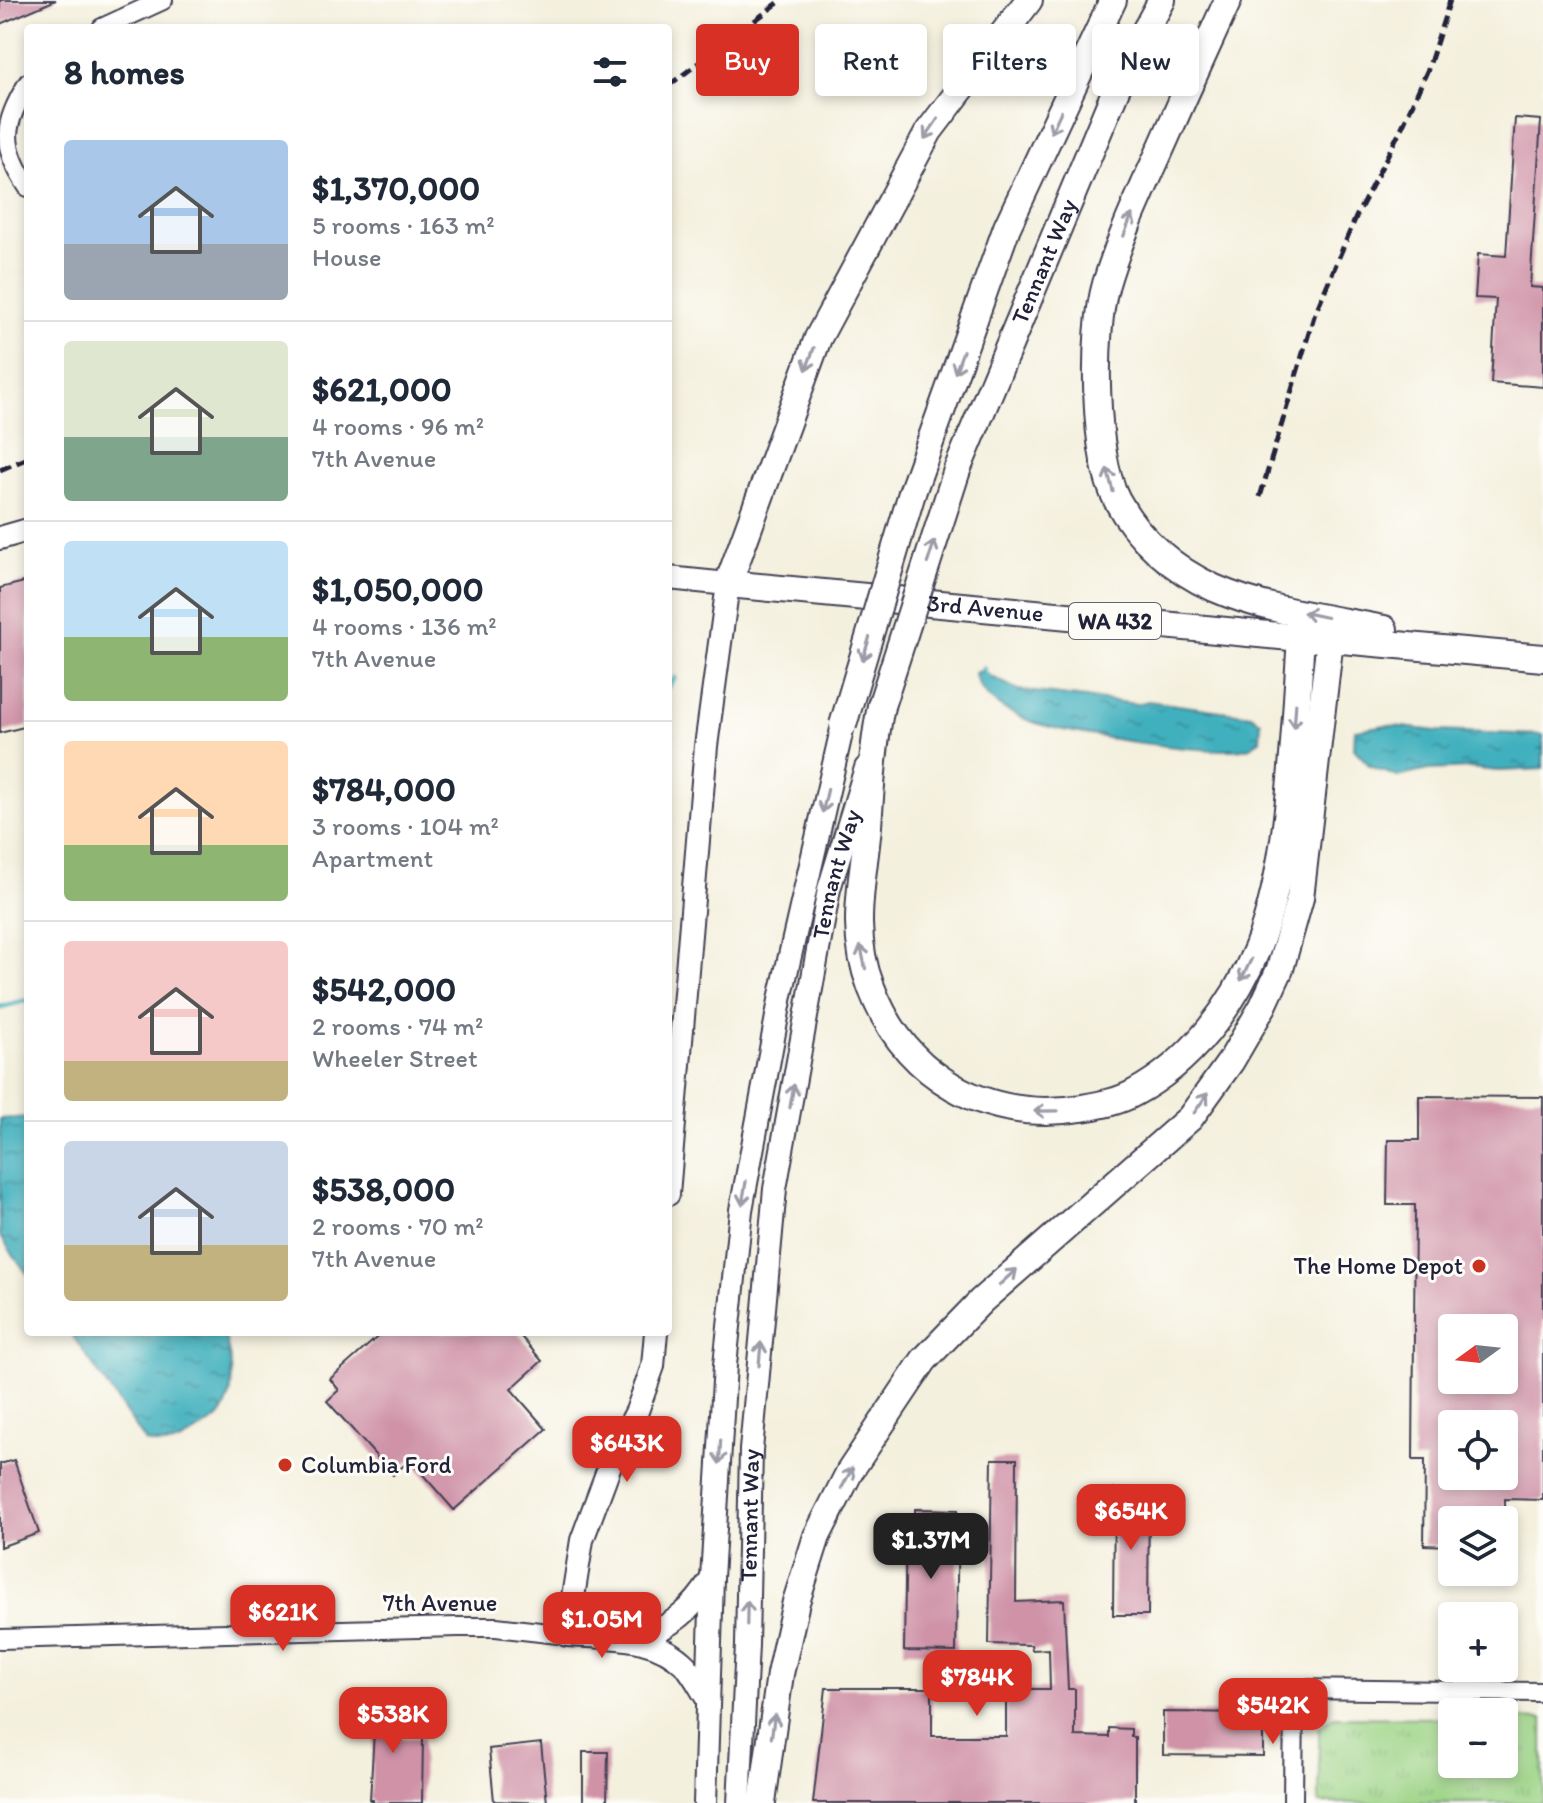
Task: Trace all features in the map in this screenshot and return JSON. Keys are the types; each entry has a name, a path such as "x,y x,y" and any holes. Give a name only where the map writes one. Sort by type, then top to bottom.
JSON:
{"highway":[{"path":"728,584 818,338 929,131 1029,0"},
{"name":"Tennant Way","path":"843,725 912,493 1007,227 1113,0"},
{"name":"Tennant Way","path":"874,741 881,706 957,470 1125,68 1162,0"},
{"path":"1228,0 1128,222 1105,287 1097,349 1099,414 1104,456 1115,497 1136,531 1174,564 1213,587 1258,603 1501,653"},
{"name":"3rd Avenue","path":"728,584 1543,658"},
{"path":"874,741 857,922 869,984 893,1031 933,1074 981,1101 1037,1111 1100,1105 1132,1094 1165,1073 1206,1034 1237,989 1257,948 1272,895 1283,837 1301,638"},
{"path":"762,1803 780,1674 796,1602 817,1536 850,1471 924,1360 972,1311 1190,1118 1231,1061 1263,1006 1280,969 1300,898 1330,639"}],"main road":[{"path":"0,538 24,531"},
{"name":"3rd Avenue","path":"672,578 728,584"},
{"path":"672,1147 706,746 728,584"},
{"name":"Tennant Way","path":"705,1803 712,1578 725,1365 741,1210 781,995 843,725"},
{"name":"Tennant Way","path":"739,1803 747,1645 751,1450 775,1189 829,889 874,741"},
{"path":"567,1635 582,1540 613,1457 637,1411 653,1366 656,1336"},
{"path":"640,1640 672,1624 696,1603 712,1578"},
{"name":"7th Avenue","path":"567,1635 640,1640"},
{"path":"640,1640 670,1652 687,1667 707,1698"}],"street":[{"path":"111,24 163,0"},
{"path":"24,90 9,118 8,145 15,168 24,181"},
{"name":"7th Avenue","path":"0,1639 458,1627 496,1627 567,1635"},
{"path":"1293,1803 1294,1689 1543,1692"}],"green space":[{"path":"1334,1717 1438,1718 1438,1778 1518,1778 1518,1718 1543,1719 1543,1803 1319,1803 1319,1728"}],"water":[{"path":"980,671 1018,690 1137,704 1148,701 1251,715 1261,722 1260,740 1251,747 1234,750 1208,749 1143,743 1051,727 1024,719 997,704 977,682 975,673"},
{"path":"1386,725 1436,731 1543,735 1543,769 1428,770 1397,777 1370,766 1354,749 1355,730"},
{"path":"24,1117 24,1269 0,1236 0,1119"},
{"path":"73,1336 225,1336 232,1376 229,1397 219,1417 179,1442 161,1445 146,1442"}],"building":[{"path":"0,0 56,0 0,24"},
{"path":"1515,118 1541,120 1530,287 1543,288 1543,387 1491,383 1496,299 1475,298 1478,254 1506,256"},
{"path":"24,582 24,727 0,733 0,588"},
{"name":"The Home Depot","path":"1419,1096 1543,1097 1543,1500 1505,1499 1505,1506 1438,1506 1438,1546 1424,1545 1425,1460 1413,1460 1415,1205 1387,1205 1388,1140 1419,1140"},
{"path":"378,1336 520,1336 542,1361 511,1389 546,1429 454,1510 410,1460 393,1475 327,1401 339,1390 330,1379"},
{"path":"992,1459 1017,1459 1016,1602 1064,1600 1068,1689 1075,1689 1075,1736 1109,1737 1109,1728 1131,1729 1131,1737 1135,1737 1135,1803 813,1803 826,1688 932,1688 932,1736 1006,1736 1006,1689 1050,1689 1049,1649 1032,1650 1031,1645 989,1644"},
{"path":"14,1460 39,1533 0,1547 0,1464"},
{"path":"1114,1489 1149,1490 1148,1615 1113,1615"},
{"path":"915,1509 958,1510 956,1652 904,1651 906,1517 915,1517"},
{"path":"370,1691 398,1692 400,1738 423,1738 422,1803 373,1803 370,1800 374,1732 369,1732"},
{"path":"1163,1712 1263,1713 1263,1756 1163,1755"},
{"path":"541,1743 547,1803 494,1801 489,1749"},
{"path":"583,1752 608,1752 607,1803 583,1803"}],"waterway":[{"path":"983,668 988,679"},
{"path":"672,681 675,678"},
{"path":"0,1007 24,1001"}],"railway":[{"path":"672,83 782,0"},
{"path":"1260,497 1314,316 1356,217 1428,69 1450,0"},
{"path":"0,470 24,460"}],"place":[{"name":"The Home Depot","path":"1479,1266"},
{"name":"Columbia Ford","path":"285,1465"}]}
